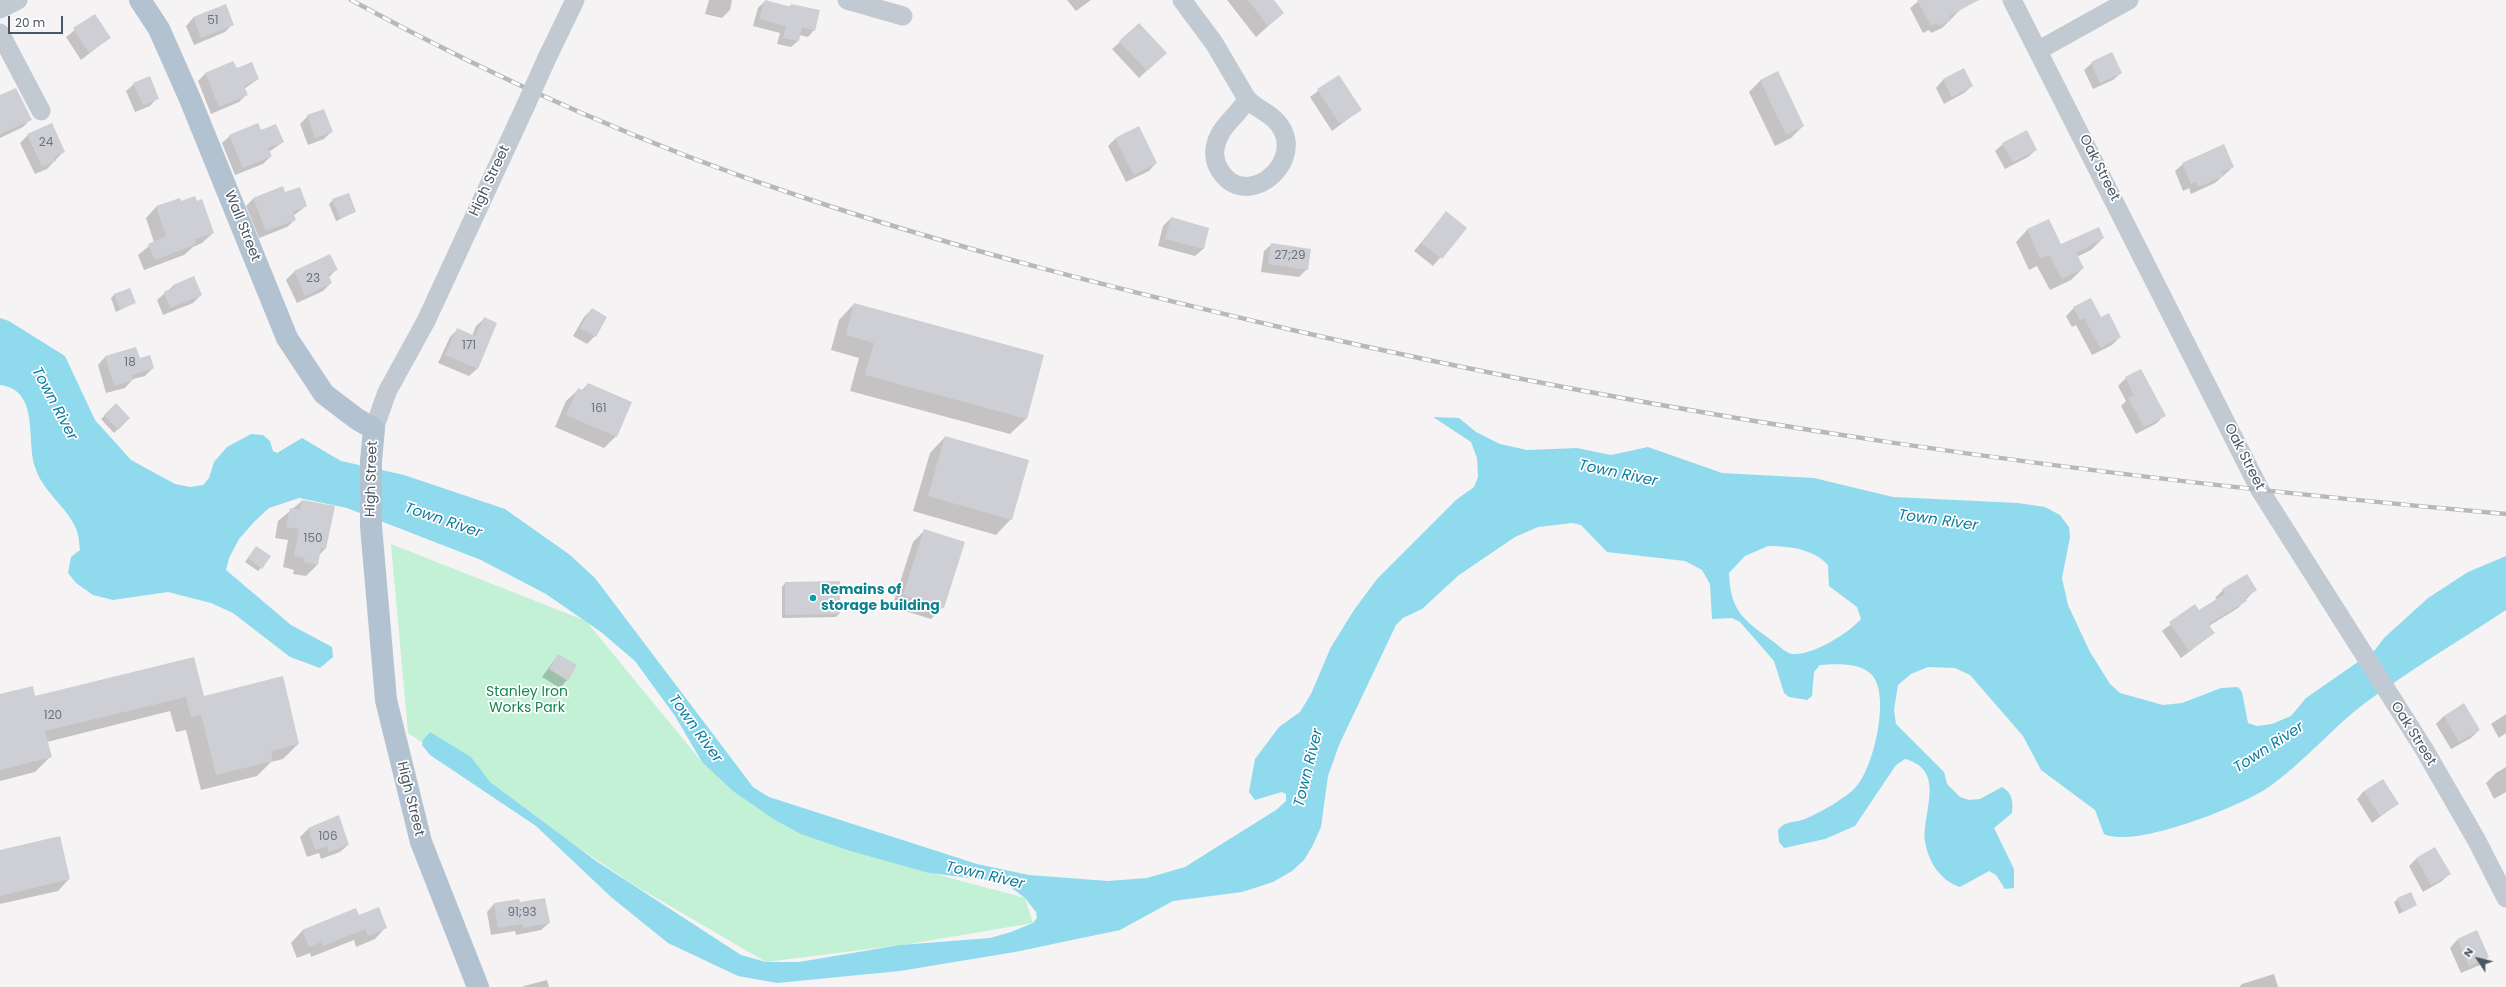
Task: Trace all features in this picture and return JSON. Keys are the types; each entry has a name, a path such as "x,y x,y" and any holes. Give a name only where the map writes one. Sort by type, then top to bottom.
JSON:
{"main road":[{"name":"Wall Street","path":"140,0 159,29 190,99 287,338 324,394 357,419 374,429"},
{"name":"High Street","path":"374,429 371,461 371,526 386,700 420,842 478,987"}],"street":[{"path":"0,9 18,0"},
{"name":"High Street","path":"374,429 387,392 426,320 575,0"},
{"path":"846,0 903,16"},
{"path":"1182,0 1214,43 1247,99 1274,118 1283,131 1286,149 1280,166 1264,183 1248,187 1240,186 1228,180 1218,168 1215,158 1215,148 1224,126 1243,107 1247,99"},
{"name":"Oak Street","path":"2012,0 2039,50 2260,490 2450,795 2506,898"},
{"path":"2039,50 2129,0"},
{"path":"0,33 41,110"}],"green space":[{"name":"Stanley Iron Works Park","path":"391,544 586,621 702,762 775,820 913,868 1025,898 1033,923 909,944 766,962 634,885 408,733"}],"water":[{"name":"Town River","path":"0,318 9,321 65,356 95,420 131,460 175,484 190,487 203,485 209,478 214,462 227,447 251,434 263,435 270,441 273,451 277,453 302,438 341,461 404,475 505,509 570,555 595,578 753,787 769,797 977,864 1029,875 1108,881 1147,878 1185,867 1276,810 1286,801 1286,794 1282,792 1255,800 1249,792 1255,759 1279,727 1300,712 1311,694 1331,647 1354,610 1377,579 1456,500 1474,487 1478,477 1477,458 1471,442 1433,417 1459,418 1476,432 1500,444 1527,450 1577,448 1611,455 1648,447 1722,473 1814,478 1893,497 2018,503 2045,507 2060,515 2069,527 2070,537 2062,578 2068,605 2090,652 2110,684 2120,693 2163,705 2182,703 2221,688 2238,687 2242,692 2248,723 2257,726 2272,724 2291,716 2306,698 2375,650 2384,638 2428,598 2468,572 2506,556 2506,610 2417,667 2365,703 2294,767 2269,787 2213,814 2162,831 2139,836 2119,837 2104,834 2095,810 2041,770 2023,736 1970,675 1955,668 1928,667 1911,674 1898,685 1894,710 1896,724 1944,772 1947,784 1960,797 1969,800 1980,799 2002,787 2006,789 2012,798 2012,813 1994,828 2014,869 2014,888 2005,889 1996,875 1989,871 1960,887 1953,884 1941,875 1932,863 1925,841 1930,794 1929,782 1925,773 1918,765 1905,759 1896,765 1855,826 1825,839 1784,848 1779,842 1778,830 1783,825 1808,818 1830,806 1854,789 1861,780 1868,767 1873,751 1880,716 1880,699 1877,685 1872,675 1861,668 1854,666 1840,664 1820,665 1814,672 1812,696 1807,700 1789,697 1784,693 1774,661 1740,622 1732,618 1712,619 1710,584 1702,570 1685,561 1607,552 1581,525 1572,523 1538,527 1515,537 1459,575 1422,609 1403,618 1396,625 1339,745 1328,776 1321,827 1304,860 1292,871 1273,882 1242,892 1173,901 1120,930 1015,952 900,971 777,983 738,976 668,943 611,897 536,826 430,755 422,745 423,740 430,732 471,757 490,782 596,861 741,955 766,962 799,962 900,945 990,938 1011,932 1033,923 1037,918 1036,912 1025,898 1004,882 929,873 847,850 801,834 775,820 733,791 702,762 675,716 635,661 601,632 546,594 481,560 347,508 299,498 269,508 239,539 229,558 226,570 291,625 332,647 333,657 320,668 290,657 233,613 211,603 168,592 113,600 93,595 76,583 68,573 71,557 80,550 78,533 73,522 44,485 35,467 29,418 26,406 21,396 13,389 0,385","holes":["1768,546 1808,552 1815,555 1828,565 1829,586 1857,607 1861,619 1839,637 1810,651 1800,654 1792,654 1787,652 1755,628 1747,621 1736,606 1732,597 1729,573 1745,556"]}],"building":[{"path":"765,0 791,7 791,4 820,10 815,31 802,27 799,41 783,38 786,26 759,19"},
{"path":"1248,0 1274,0 1284,13 1268,26"},
{"path":"1917,0 1979,0 1949,16 1951,20 1939,26 1937,23 1931,26"},
{"path":"226,4 234,25 201,38 193,17"},
{"path":"95,14 111,38 89,53 73,28"},
{"path":"1139,23 1167,53 1147,71 1119,41"},
{"path":"2112,52 2122,73 2100,83 2091,62"},
{"path":"233,61 237,68 252,62 259,79 244,86 248,95 219,107 205,73"},
{"path":"1964,68 1973,86 1952,97 1943,79"},
{"path":"1778,71 1804,126 1786,135 1760,80"},
{"path":"1339,75 1362,110 1340,124 1317,89"},
{"path":"150,76 159,99 143,105 133,83"},
{"path":"16,88 32,120 0,134 0,95"},
{"path":"324,109 333,132 315,138 307,115"},
{"path":"52,123 65,152 54,157 56,161 42,167 27,134"},
{"path":"258,123 261,130 276,124 284,142 268,148 272,156 243,168 229,135"},
{"path":"1139,126 1157,163 1134,175 1115,138"},
{"path":"2027,130 2037,150 2013,162 2002,143"},
{"path":"2224,144 2234,167 2222,172 2224,176 2198,187 2196,182 2191,184 2182,163"},
{"path":"283,186 285,192 300,187 307,206 293,212 296,220 266,231 253,198"},
{"path":"349,193 356,212 340,218 332,199"},
{"path":"195,196 197,201 202,199 214,233 195,239 196,244 155,260 148,244 166,236 156,206 180,198 181,201"},
{"path":"1446,211 1467,228 1442,259 1421,243"},
{"path":"1171,217 1209,228 1204,249 1165,239"},
{"path":"2049,219 2061,244 2099,227 2104,238 2076,253 2084,268 2062,279 2049,255 2040,259 2027,229"},
{"path":"1271,243 1311,249 1308,270 1268,264"},
{"path":"330,254 338,270 328,274 332,283 305,296 294,271"},
{"path":"194,276 202,295 170,308 164,292 174,287 173,285"},
{"path":"130,288 136,303 120,309 114,294"},
{"path":"2091,298 2101,317 2109,313 2121,337 2100,348 2084,318 2080,320 2073,307"},
{"path":"854,303 1044,355 1027,419 865,375 874,343 846,335"},
{"path":"592,308 607,317 596,337 580,328"},
{"path":"484,317 497,323 478,369 445,355 457,328 475,336"},
{"path":"136,347 140,358 150,355 154,368 132,375 133,380 114,386 105,356"},
{"path":"2141,369 2166,416 2144,427 2128,398 2134,395 2125,377"},
{"path":"588,383 632,402 617,437 566,415 578,388 584,391"},
{"path":"116,403 130,418 118,430 104,415"},
{"path":"945,436 1029,460 1012,520 928,496"},
{"path":"302,500 335,506 326,549 321,548 318,565 304,562 305,558 294,556 299,529 286,527 290,508 300,510"},
{"path":"924,529 965,542 944,608 903,595"},
{"path":"256,546 271,556 262,569 248,558"},
{"path":"2247,574 2257,590 2245,598 2247,601 2208,624 2215,633 2189,651 2169,622 2195,604 2199,610 2225,594 2222,589"},
{"name":"Remains of storage building","path":"840,581 840,614 785,615 785,582"},
{"path":"558,654 577,665 568,681 549,669"},
{"path":"194,657 204,696 283,676 299,744 271,751 273,761 216,775 201,715 191,717 186,697 45,731 52,757 0,770 0,694 33,686 35,696"},
{"path":"2464,703 2480,730 2459,742 2444,716"},
{"path":"2383,779 2399,804 2380,816 2364,791"},
{"path":"339,815 349,845 328,852 327,846 315,850 308,828"},
{"path":"60,836 70,879 0,896 0,850"},
{"path":"2435,847 2451,874 2431,885 2416,858"},
{"path":"2411,892 2417,905 2403,912 2397,898"},
{"path":"545,898 550,923 523,928 522,924 498,928 494,903 519,899 520,902"},
{"path":"379,907 387,928 368,936 365,929 323,946 321,942 309,947 302,930 356,908 359,915"},
{"path":"2477,930 2489,957 2469,966 2457,939"}],"railway":[{"path":"351,0 460,57 572,109 686,156 744,177 922,235 1044,269 1227,315 1439,362 1590,392 1741,419 1894,443 2199,483 2352,500 2506,514"}],"place":[{"name":"Remains of storage building","path":"813,598"}]}
